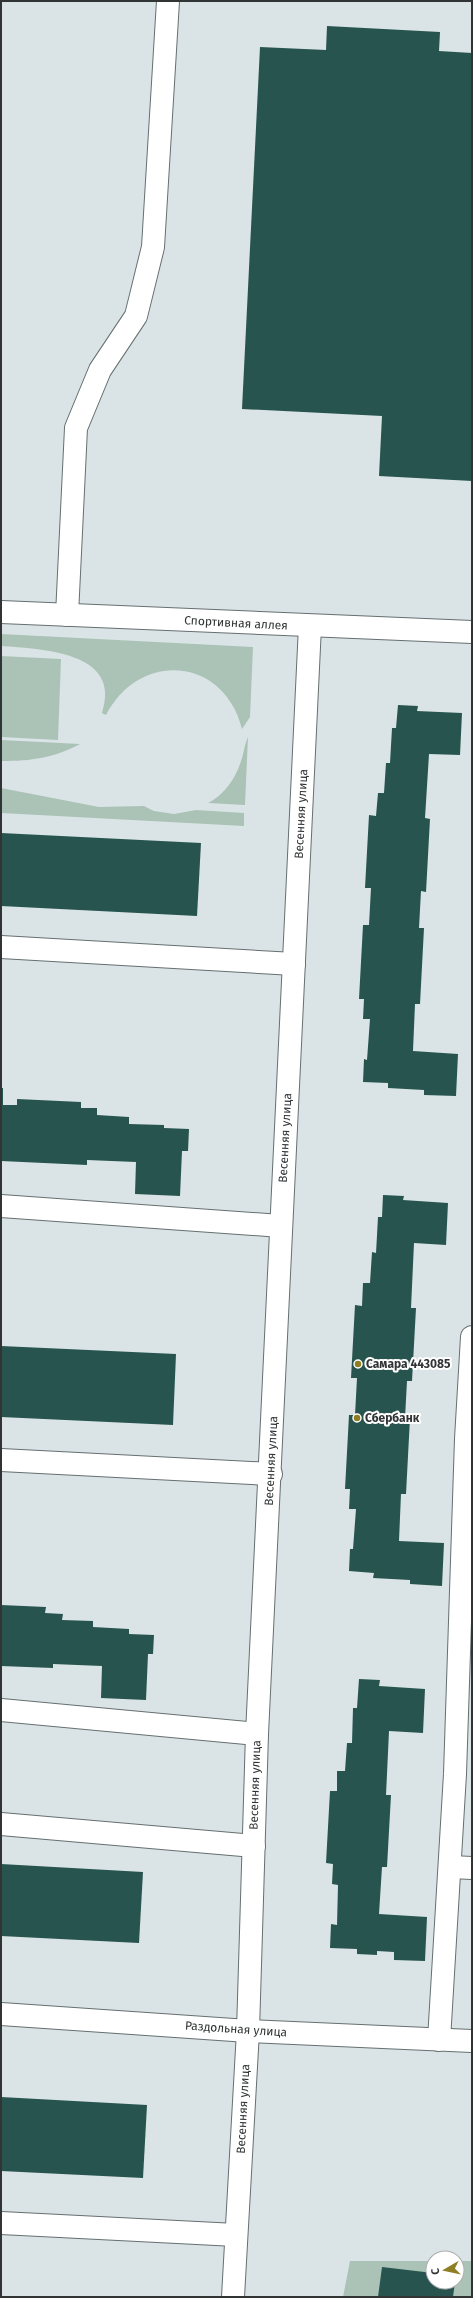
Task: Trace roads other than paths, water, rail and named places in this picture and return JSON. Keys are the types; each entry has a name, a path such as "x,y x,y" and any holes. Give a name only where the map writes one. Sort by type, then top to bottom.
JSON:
{"street":[{"path":"67,615 76,428 100,370 136,316 153,247 168,1"},
{"name":"Спортивная аллея","path":"1,612 472,632"},
{"name":"Весенняя улица","path":"233,2297 248,2031 257,1734 271,1474 281,1226 310,626"},
{"path":"1,947 294,964"},
{"path":"1,1206 281,1226"},
{"path":"439,2040 451,1867 464,1774 472,1337"},
{"path":"1,1460 271,1474"},
{"path":"1,1710 257,1734"},
{"path":"1,1824 254,1846"},
{"path":"451,1867 472,1868"},
{"name":"Раздольная улица","path":"1,2014 248,2031 472,2041"},
{"path":"1,2223 236,2235"}],"place":[{"name":"Самара 443085","path":"358,1364"},
{"name":"Сбербанк","path":"357,1418"}]}
